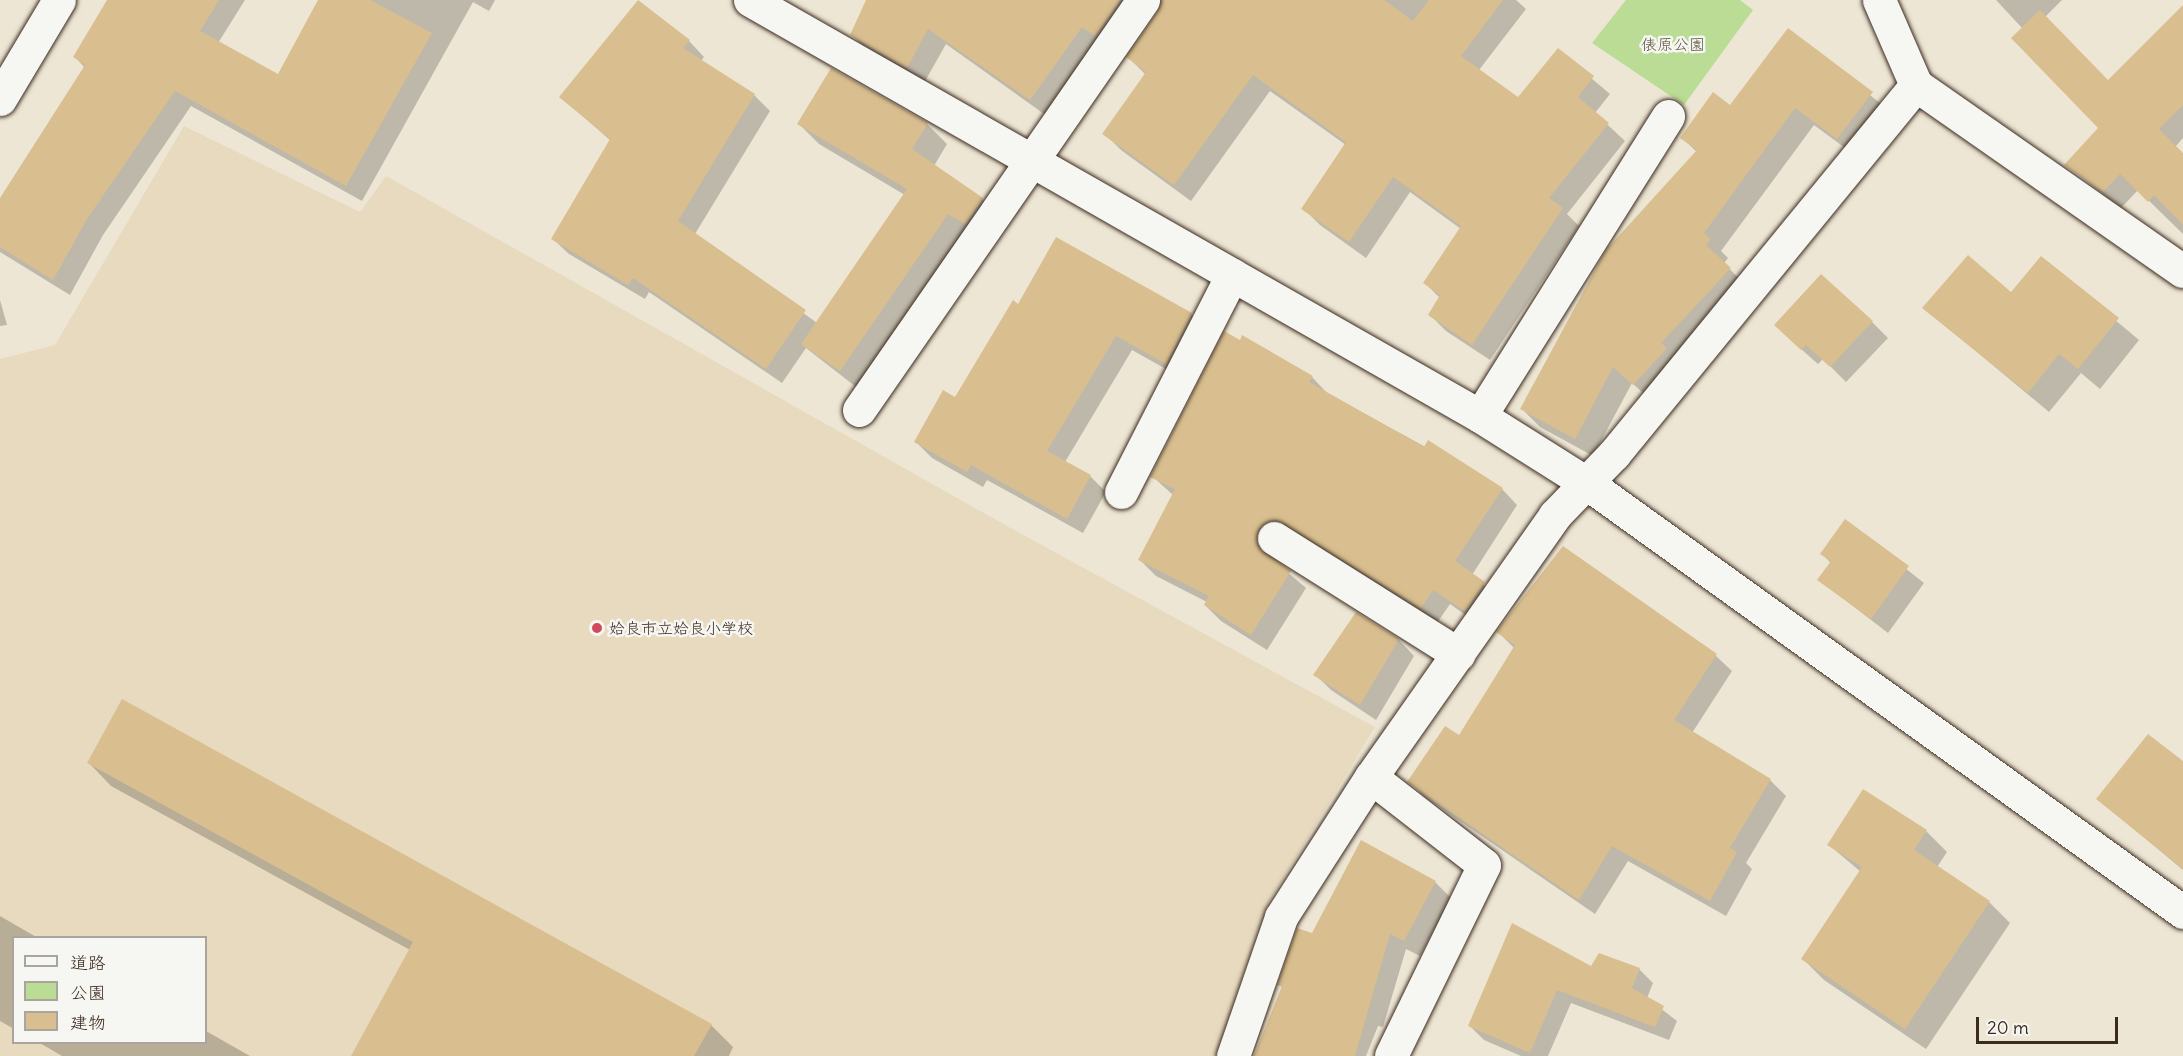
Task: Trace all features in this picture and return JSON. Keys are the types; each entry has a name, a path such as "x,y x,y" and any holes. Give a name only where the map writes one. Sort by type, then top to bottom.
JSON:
{"street":[{"path":"0,99 59,0"},
{"path":"750,0 1480,416 1588,484 2183,912"},
{"path":"859,410 1029,160 1143,0"},
{"path":"1879,0 1916,85 2183,271"},
{"path":"1233,1056 1281,917 1371,777 1555,515 1588,484 1916,85"},
{"path":"1480,416 1668,116"},
{"path":"1121,492 1232,275"},
{"path":"1274,538 1458,654"},
{"path":"1371,777 1484,865 1391,1056"}],"shaded area":[{"name":"姶良市立姶良小学校","path":"184,126 360,212 386,176 1014,530 1375,727 1269,902 1216,1056 0,1056 0,359 55,345"}],"green space":[{"name":"俵原公園","path":"1626,0 1740,0 1753,10 1684,105 1592,43"}],"building":[{"path":"107,0 219,0 200,31 278,74 318,0 370,0 432,33 346,186 175,91 87,219 53,280 0,247 0,198 85,65 73,57"},
{"path":"638,0 690,40 683,48 755,94 678,221 806,310 766,369 633,278 628,285 551,239 610,139 559,97"},
{"path":"866,0 1120,0 1095,36 1082,27 1030,100 928,29 907,68 850,35"},
{"path":"1161,0 1384,0 1413,21 1429,0 1503,0 1461,56 1518,97 1558,48 1594,76 1578,97 1609,123 1549,198 1563,208 1472,345 1428,315 1440,295 1423,283 1461,226 1393,177 1349,242 1301,209 1346,142 1253,75 1174,185 1102,134 1146,72 1126,57 1158,11"},
{"path":"2183,5 2183,105 2159,129 2183,153 2183,225 2154,195 2148,202 2120,174 2103,192 2064,165 2098,128 2011,38 2040,10 2108,80"},
{"path":"1788,28 1873,92 1837,139 1795,108 1704,233 1711,239 1706,245 1731,268 1661,343 1667,348 1633,385 1613,367 1575,439 1520,409 1606,250 1697,150 1680,138 1713,92 1730,105"},
{"path":"831,68 928,123 912,149 983,198 965,224 948,214 840,371 801,344 907,189 797,124"},
{"path":"1056,237 1192,313 1166,364 1116,336 1047,451 1091,475 1067,519 971,465 967,472 914,442 943,390 955,397 1013,300 1018,304"},
{"path":"1968,255 2011,292 2041,256 2119,318 2078,369 2059,354 2028,393 1922,308"},
{"path":"1821,274 1873,321 1830,367 1806,345 1801,350 1774,325"},
{"path":"1224,331 1240,340 1242,335 1313,376 1309,382 1424,447 1428,440 1503,488 1455,561 1485,582 1465,611 1433,590 1421,608 1275,519 1259,528 1257,546 1291,571 1251,635 1204,605 1209,596 1138,560 1175,489 1150,477"},
{"path":"1845,519 1909,566 1871,619 1817,580 1831,561 1820,554"},
{"path":"1563,546 1717,654 1674,720 1771,779 1730,848 1737,852 1710,901 1612,846 1579,900 1407,782 1445,726 1459,735 1515,645 1496,632"},
{"path":"1356,612 1399,639 1360,705 1313,675"},
{"path":"122,699 712,1024 694,1056 351,1056 413,942 87,763"},
{"path":"2148,734 2183,761 2183,869 2096,799"},
{"path":"1863,789 1927,830 1914,850 1990,901 1905,1029 1801,959 1862,867 1827,845"},
{"path":"1361,840 1436,881 1404,941 1390,934 1355,1056 1254,1056 1282,986 1277,985 1297,928 1312,933"},
{"path":"1512,923 1591,966 1599,953 1640,968 1632,988 1664,1006 1655,1027 1557,990 1530,1053 1468,1026"}],"place":[{"name":"姶良市立姶良小学校","path":"597,628"}]}
